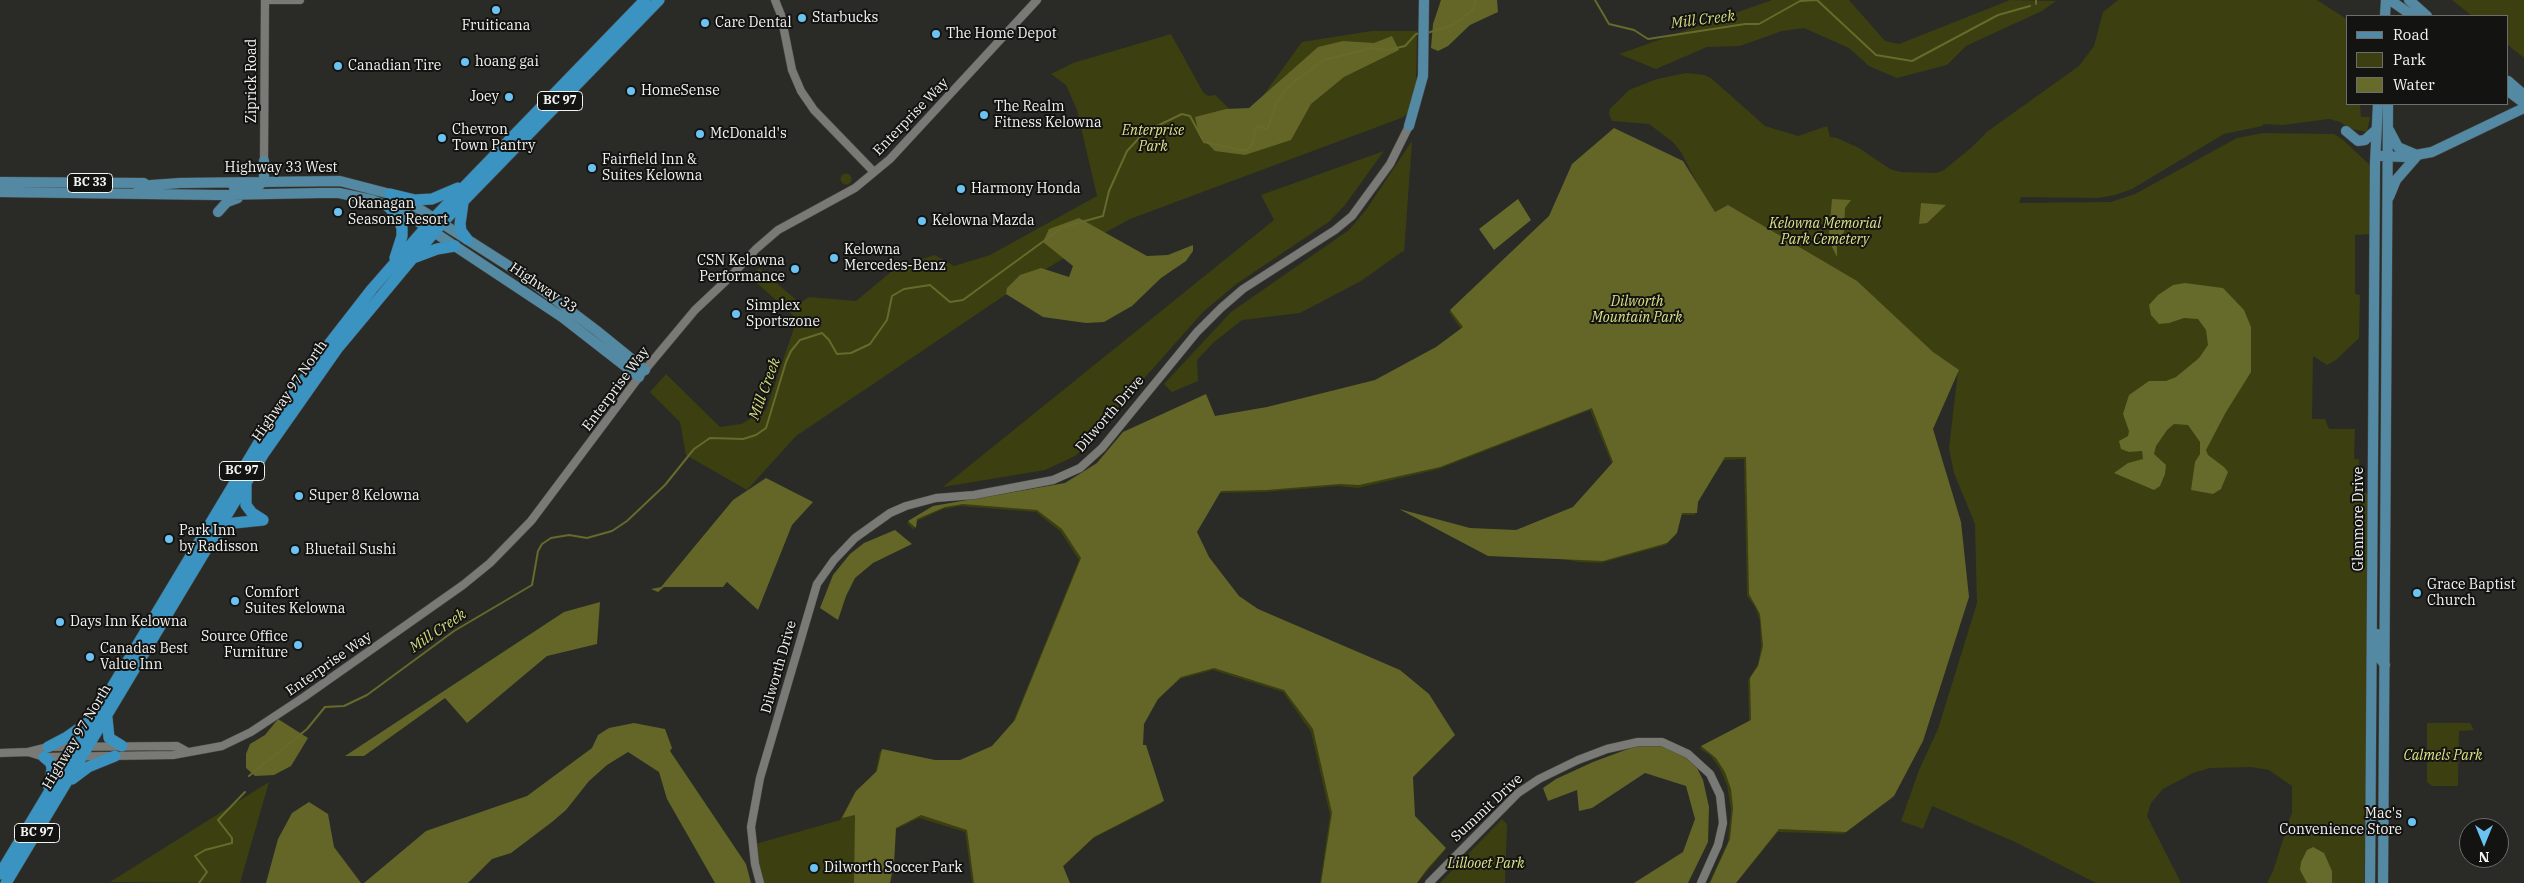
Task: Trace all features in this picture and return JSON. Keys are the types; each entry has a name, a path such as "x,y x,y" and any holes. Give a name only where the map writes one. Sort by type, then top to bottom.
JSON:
{"highway":[{"name":"Highway 97 North","path":"6,883 67,784 94,718 213,517 258,444 330,342 391,268 430,230 470,181 645,0"},
{"name":"Highway 97 North","path":"438,221 463,203 659,0"},
{"path":"516,147 518,132"},
{"path":"391,268 400,246 402,228 389,200 432,199 446,195 470,181"},
{"path":"463,203 460,224 461,231 467,239"},
{"name":"Highway 97 North","path":"0,874 48,794 107,716 264,453 337,349 412,258 430,230"},
{"path":"412,258 437,249 455,246"},
{"path":"212,540 225,527 234,523 263,520 252,513 246,505 246,482"},
{"path":"230,491 232,506"},
{"path":"213,517 219,529"},
{"path":"107,716 109,738 122,746"},
{"path":"48,794 52,769 46,752 94,718"},
{"path":"67,784 88,767 115,756"}],"main road":[{"name":"Dilworth Drive","path":"1409,126 1421,84 1424,0"},
{"path":"2385,15 2386,0"},
{"path":"2409,0 2426,15"},
{"path":"2395,6 2411,15"},
{"path":"2509,82 2524,94"},
{"path":"2387,203 2396,180 2410,162 2418,156 2457,141 2522,108 2509,92"},
{"path":"2378,105 2376,155 2387,203"},
{"name":"Glenmore Drive","path":"2383,883 2386,666 2388,105"},
{"path":"2388,127 2398,147 2418,156"},
{"path":"2346,131 2358,141 2365,140 2376,130"},
{"path":"2376,155 2418,156"},
{"name":"Glenmore Drive","path":"2370,883 2376,155"},
{"path":"264,161 272,173 300,181"},
{"path":"160,193 208,188 258,187 264,181 264,161"},
{"path":"241,182 257,174 264,161"},
{"path":"218,195 229,191 264,190 320,181"},
{"name":"Highway 33 West","path":"122,192 131,186 180,182 320,181 360,185 438,221"},
{"name":"BC 33","path":"0,182 180,182"},
{"name":"Highway 33 West","path":"0,192 122,192 218,195 339,193 389,200 430,230"},
{"path":"218,212 227,202 252,195"},
{"name":"Highway 33","path":"438,221 556,300 642,373"},
{"name":"Highway 33","path":"430,230 562,317 642,373"},
{"path":"2372,600 2379,657 2386,666"},
{"path":"2370,766 2376,816 2383,839"}],"street":[{"path":"265,0 300,0"},
{"name":"Ziprick Road","path":"264,161 265,0"},
{"path":"775,0 781,15 792,70 800,92 814,110 874,172"},
{"name":"Enterprise Way","path":"80,752 115,756 173,755 186,751 198,751 222,746 251,732 350,665 490,563 531,521 642,373 695,310 756,249 778,230 855,188 904,145 1037,0"},
{"name":"Dilworth Drive","path":"760,883 755,864 751,828 760,778 817,584 834,560 855,538 890,513 906,506 936,498 974,495 1052,480 1080,468 1102,448 1197,332 1221,308 1243,289 1335,230 1352,216 1390,164 1409,126"},
{"name":"Summit Drive","path":"1429,883 1518,793 1540,778 1607,749 1638,742 1662,742 1688,754 1710,774 1720,795 1723,823 1718,845 1700,883"},
{"name":"Enterprise Way","path":"80,752 122,746 177,746 186,751"},
{"path":"46,752 80,752"},
{"path":"0,753 80,752"}],"green space":[{"path":"1441,0 1497,0 1498,12 1470,25 1448,46 1438,51 1431,48 1433,24"},
{"path":"1772,0 1849,0 1885,41 1899,44 2010,0 2056,1 2042,11 1966,46 1947,65 1897,78 1869,66 1849,48 1804,28 1782,31 1740,46 1707,47 1656,69 1619,54"},
{"name":"Kelowna Memorial Park Cemetery","path":"2118,0 2317,0 2346,19 2346,105 2360,105 2361,117 2370,117 2367,132 2352,129 2340,122 2329,119 2283,125 2264,124 2224,134 2132,189 2115,195 2098,198 2021,197 2019,203 2111,202 2135,194 2237,138 2263,133 2334,134 2372,167 2371,234 2355,235 2355,294 2360,295 2359,338 2336,360 2327,365 2313,356 2312,419 2325,419 2329,429 2355,429 2354,459 2359,459 2361,490 2368,494 2368,681 2364,883 2267,883 2273,871 2292,812 2292,786 2269,770 2251,767 2210,768 2193,773 2163,789 2151,803 2147,816 2181,883 2096,883 2015,842 1932,806 1923,829 1901,821 1919,770 1938,729 1977,603 1975,524 1954,473 1949,448 1958,371 1931,431 1921,743 1892,798 1844,834 1778,832 1736,883 1709,883 1728,842 1731,810 1727,785 1720,769 1711,756 1699,748 1749,722 1748,680 1758,664 1761,648 1760,621 1755,607 1747,596 1744,459 1724,460 1697,502 1695,515 1680,515 1675,535 1666,545 1601,563 1579,562 1531,553 1612,464 1590,410 1439,469 1358,488 1338,486 1265,492 1219,493 1195,534 1208,560 1237,598 1256,611 1427,696 1453,737 1411,779 1413,819 1445,850 1417,883 1320,883 1330,815 1311,732 1283,692 1213,670 1180,679 1156,701 1142,726 1141,747 1144,747 1162,803 1092,839 1062,868 1068,883 972,883 965,832 919,818 894,830 889,883 761,883 752,845 840,820 854,794 875,774 880,751 933,762 958,762 991,748 1013,722 1079,560 1060,531 1036,512 961,506 943,509 915,522 914,530 907,523 931,508 1049,489 1076,479 1095,465 1122,434 1178,407 1213,418 1266,409 1373,382 1434,349 1461,329 1449,312 1593,207 1712,212 1682,154 1674,143 1649,124 1612,121 1609,114 1610,109 1629,90 1657,79 1686,73 1704,75 1711,78 1765,126 1798,136 1827,126 1830,137 1837,138 1859,148 1890,169 1901,172 1936,173 1944,170 1988,131 2079,66 2094,46 2103,12"},
{"path":"2452,0 2524,0 2524,58 2509,46 2509,15 2471,15"},
{"name":"Enterprise Park","path":"1371,31 1417,31 1416,83 1410,109 1404,117 1130,219 1108,231 1017,287 796,436 747,490 686,455 680,422 650,392 666,374 720,427 741,424 766,410 794,328 793,315 750,277 759,268 800,303 809,297 856,301 897,267 935,255 954,266 990,255 1097,196 1077,110 1066,85 1051,74 1073,63 1171,34 1203,92 1208,96 1215,95 1236,115 1251,112 1302,42"},
{"path":"1392,36 1399,50 1344,77 1311,104 1291,140 1245,155 1215,151 1199,135 1195,117 1226,109 1249,108 1318,47 1343,41 1374,43"},
{"name":"Dilworth Mountain Park","path":"1614,128 1683,161 1715,212 1728,205 1857,281 1933,352 1959,370 1933,429 1961,522 1969,597 1923,741 1894,796 1846,832 1779,829 1736,883 1710,883 1730,839 1733,808 1731,789 1725,772 1716,758 1701,746 1751,720 1750,678 1758,666 1763,646 1760,614 1749,594 1746,457 1725,457 1698,502 1697,513 1682,513 1677,533 1667,543 1603,561 1488,556 1399,509 1470,528 1516,530 1573,507 1613,462 1592,408 1440,467 1359,485 1340,484 1266,490 1221,491 1197,532 1209,557 1239,596 1258,609 1400,670 1429,694 1455,735 1413,777 1415,816 1446,848 1417,883 1321,883 1332,813 1313,729 1284,690 1214,668 1181,677 1158,699 1144,724 1143,745 1146,745 1164,801 1094,837 1063,866 1070,883 974,883 967,830 921,815 896,828 894,864 890,883 854,883 855,815 842,818 856,791 877,771 882,749 935,760 960,760 992,746 1015,720 1081,558 1062,529 1037,510 963,504 945,507 917,519 916,528 908,521 933,506 1065,483 1097,463 1123,432 1206,394 1215,416 1267,407 1375,380 1436,347 1463,327 1450,310 1549,216 1572,164"},
{"path":"1412,141 1404,253 1403,251 1361,281 1300,313 1242,320 1213,343 1197,360 1198,381 1172,392 1164,384 1231,312 1349,230 1366,210"},
{"path":"1384,151 1345,205 1330,221 1235,285 1203,312 1117,409 1092,441 1075,456 1045,470 943,487 1274,220 1261,195"},
{"path":"846,173 852,179 846,185 840,179"},
{"path":"1832,199 1851,200 1845,208 1844,232 1837,243 1837,257 1830,243 1829,232"},
{"path":"1921,203 1946,205 1927,223 1919,224"},
{"path":"1079,218 1147,256 1168,255 1193,245 1193,251 1186,261 1161,278 1132,306 1104,322 1086,323 1043,317 1006,294 1007,288 1020,275 1041,268 1069,277 1073,266 1043,242 1049,229"},
{"path":"766,478 813,502 792,525 758,610 727,582 723,587 664,587 658,592 651,589 661,587 733,500"},
{"path":"895,530 912,544 873,563 855,578 846,596 838,620 820,608 833,575 850,554 864,543"},
{"path":"600,602 597,644 547,656 467,723 445,698 364,756 345,756 564,612"},
{"path":"278,719 308,738 291,766 274,775 255,776 246,768 246,754 250,744 265,735"},
{"path":"634,723 665,729 672,748 670,751 746,864 751,883 715,883 667,799 659,772 628,752 607,765 589,781 566,810 552,822 511,853 492,859 468,883 364,883 426,831 527,796 592,748 598,735 609,728"},
{"name":"Calmels Park","path":"2427,723 2470,723 2474,730 2459,731 2458,786 2432,786 2427,782"},
{"path":"1663,739 1680,747 1692,758 1703,780 1709,807 1708,842 1688,883 1634,883 1683,852 1695,819 1686,786 1645,773 1592,808 1579,811 1577,790 1548,801 1543,788 1556,779 1593,762 1636,746"},
{"path":"269,782 240,883 110,882"},
{"path":"309,802 328,814 334,847 361,883 266,883 278,839 292,813"},
{"name":"Lillooet Park","path":"1502,819 1507,824 1505,883 1440,883"}],"water":[{"path":"1518,199 1531,220 1494,250 1479,229"},
{"path":"2185,283 2223,288 2244,310 2251,327 2251,372 2226,412 2206,450 2208,455 2228,472 2221,489 2213,494 2191,490 2195,462 2200,454 2200,442 2188,425 2174,424 2167,430 2156,446 2154,454 2166,465 2165,474 2160,486 2154,490 2114,473 2128,463 2143,459 2142,451 2129,452 2121,449 2119,441 2128,436 2129,431 2123,414 2129,395 2149,381 2166,381 2176,377 2199,358 2208,345 2206,330 2198,319 2184,318 2159,324 2151,315 2149,305 2158,295 2173,285"},
{"path":"2313,847 2324,853 2332,871 2332,883 2307,883 2300,870 2301,862 2307,850"}],"waterway":[{"name":"Mill Creek","path":"1427,33 1453,25 1473,10 1476,0"},
{"name":"Mill Creek","path":"1595,0 1609,24 1634,30 1648,39 1745,24 1759,24 1800,1 1817,0 1876,55 1912,61 1998,15 2030,6"},
{"name":"Mill Creek","path":"249,776 307,729 325,707 344,706 367,695 454,631 532,585 538,551 542,544 551,538 569,535 587,538 612,531 627,521 665,485 694,449 710,438 743,439 756,435 766,428 786,362 791,351 800,340 822,333 829,340 837,354 851,353 870,344 887,320 892,296 904,289 930,285 950,302 963,300 1063,227 1103,216 1109,191 1127,151 1140,137 1157,126 1182,114 1190,116 1204,142 1246,151 1253,143 1255,129 1258,126 1267,130 1277,101 1291,84 1324,60 1371,48 1388,50 1405,46 1416,34 1420,33"},
{"name":"Mill Creek","path":"199,883 207,872 195,856 205,850 232,843 232,838 218,820 245,792"}],"place":[{"name":"Fruiticana","path":"496,10"},
{"name":"Starbucks","path":"802,18"},
{"name":"Care Dental","path":"705,23"},
{"name":"The Home Depot","path":"936,34"},
{"name":"hoang gai","path":"465,62"},
{"name":"Canadian Tire","path":"338,66"},
{"name":"HomeSense","path":"631,91"},
{"name":"Joey","path":"509,97"},
{"name":"The Realm Fitness Kelowna","path":"984,115"},
{"name":"McDonald's","path":"700,134"},
{"name":"Chevron Town Pantry","path":"442,138"},
{"name":"Fairfield Inn & Suites Kelowna","path":"592,168"},
{"name":"Harmony Honda","path":"961,189"},
{"name":"Okanagan Seasons Resort","path":"338,212"},
{"name":"Kelowna Mazda","path":"922,221"},
{"name":"Kelowna Mercedes-Benz","path":"834,258"},
{"name":"CSN Kelowna Performance","path":"795,269"},
{"name":"Simplex Sportszone","path":"736,314"},
{"name":"Super 8 Kelowna","path":"299,496"},
{"name":"Park Inn by Radisson","path":"169,539"},
{"name":"Bluetail Sushi","path":"295,550"},
{"name":"Grace Baptist Church","path":"2417,593"},
{"name":"Comfort Suites Kelowna","path":"235,601"},
{"name":"Days Inn Kelowna","path":"60,622"},
{"name":"Source Office Furniture","path":"298,645"},
{"name":"Canadas Best Value Inn","path":"90,657"},
{"name":"Mac's Convenience Store","path":"2412,822"},
{"name":"Dilworth Soccer Park","path":"814,868"}]}
